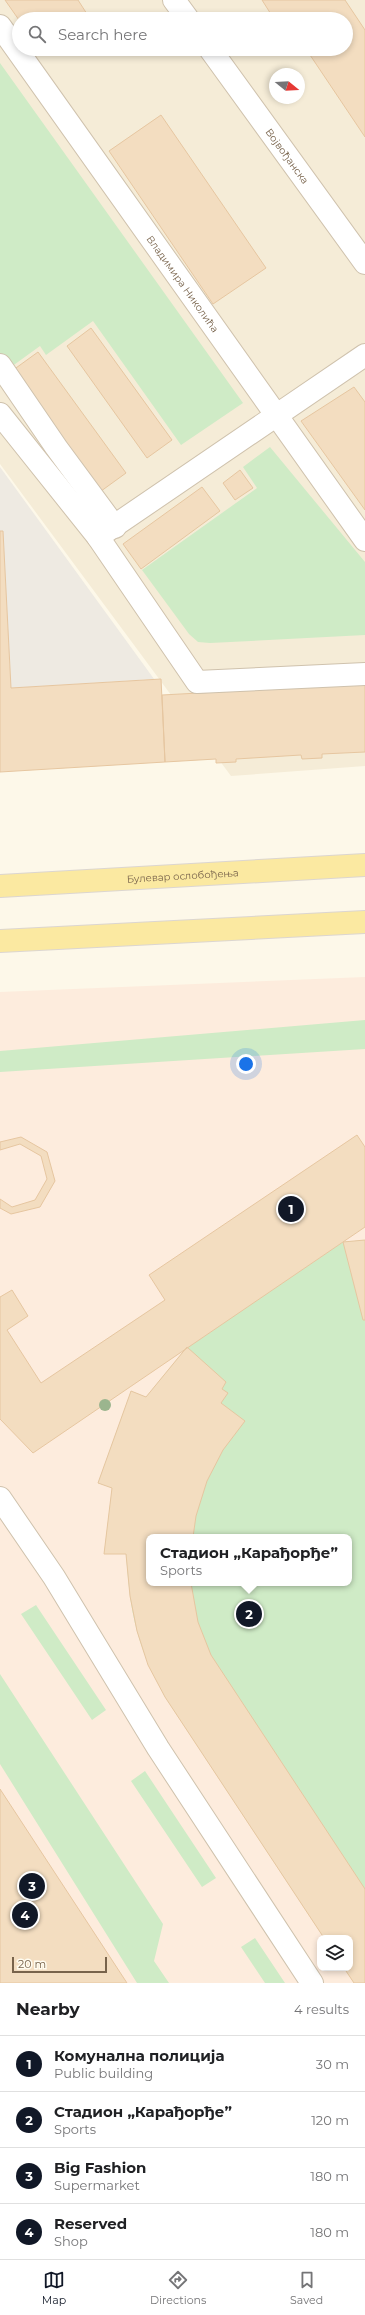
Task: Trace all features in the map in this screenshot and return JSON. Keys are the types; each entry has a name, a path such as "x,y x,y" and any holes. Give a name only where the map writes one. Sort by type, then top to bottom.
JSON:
{"main road":[{"name":"Булевар ослобођења","path":"0,886 365,865"},
{"path":"0,941 365,922"}],"street":[{"path":"174,0 183,12"},
{"name":"Владимира Николића","path":"0,26 12,43"},
{"name":"Владимира Николића","path":"21,56 365,540"},
{"name":"Војвођанска","path":"215,56 365,263"},
{"path":"106,532 365,355"},
{"path":"0,365 56,447 197,682 365,674"},
{"path":"0,414 106,532"},
{"path":"0,1498 54,1577 158,1748 312,1983"}],"shaded area":[{"path":"0,0 365,0 365,766 231,776 0,464"},
{"path":"0,467 154,679 11,688 3,532 0,531"},
{"path":"365,977 365,1983 0,1983 0,992"}],"green space":[{"path":"0,63 243,403 181,445 93,321 46,355 40,346 0,375"},
{"path":"270,447 365,562 365,635 210,643 198,642 189,634 142,570 257,488 243,467"},
{"path":"365,1020 365,1049 0,1072 0,1051"},
{"path":"365,1240 365,1983 354,1983 346,1971 353,1971 353,1935 322,1935 165,1697 139,1640 131,1603 126,1554 104,1554 112,1488 98,1483 131,1391 146,1397 187,1347 343,1242"},
{"path":"36,1605 106,1710 92,1720 21,1614"},
{"path":"0,1674 163,1924 154,1961 169,1983 137,1983 0,1764"},
{"path":"145,1771 216,1878 202,1887 131,1781"},
{"path":"255,1938 285,1983 265,1983 241,1947"}],"building":[{"path":"5,0 78,0 86,12 13,12"},
{"path":"262,0 345,0 353,12 270,12"},
{"path":"353,12 365,30 365,137 311,56 353,56"},
{"path":"161,115 266,268 213,304 109,151"},
{"path":"91,328 172,440 147,458 67,346"},
{"path":"38,352 126,473 97,494 9,373"},
{"path":"354,387 365,402 365,510 301,421"},
{"path":"240,470 253,488 235,500 223,483"},
{"path":"202,487 220,511 141,569 123,544"},
{"path":"0,531 3,531 11,688 161,679 165,762 0,772"},
{"path":"365,684 365,752 322,754 322,758 302,759 301,755 236,759 236,762 216,763 216,759 165,762 162,695"},
{"path":"357,1135 365,1147 365,1227 33,1453 0,1419 0,1297 12,1290 28,1316 7,1330 41,1383 165,1300 149,1275"},
{"path":"21,1137 47,1152 55,1181 40,1207 11,1214 0,1208 0,1199 12,1207 35,1200 47,1179 41,1156 20,1144 0,1150 0,1142"},
{"path":"365,1240 365,1320 363,1320 343,1242"},
{"path":"187,1347 226,1382 222,1389 228,1393 221,1403 245,1421 223,1450 207,1481 196,1516 193,1534 146,1534 146,1586 192,1586 198,1622 211,1655 365,1889 365,1983 354,1983 346,1971 353,1971 353,1935 322,1935 165,1697 148,1665 137,1631 130,1596 126,1554 104,1554 112,1488 98,1483 131,1391 146,1397"},
{"path":"0,1789 127,1983 0,1983"}],"place":[{"name":"Комунална полиција","path":"291,1209"},
{"name":"Стадион „Карађорђе”","path":"249,1614"},
{"name":"Big Fashion","path":"32,1886"},
{"name":"Reserved","path":"25,1915"}]}
